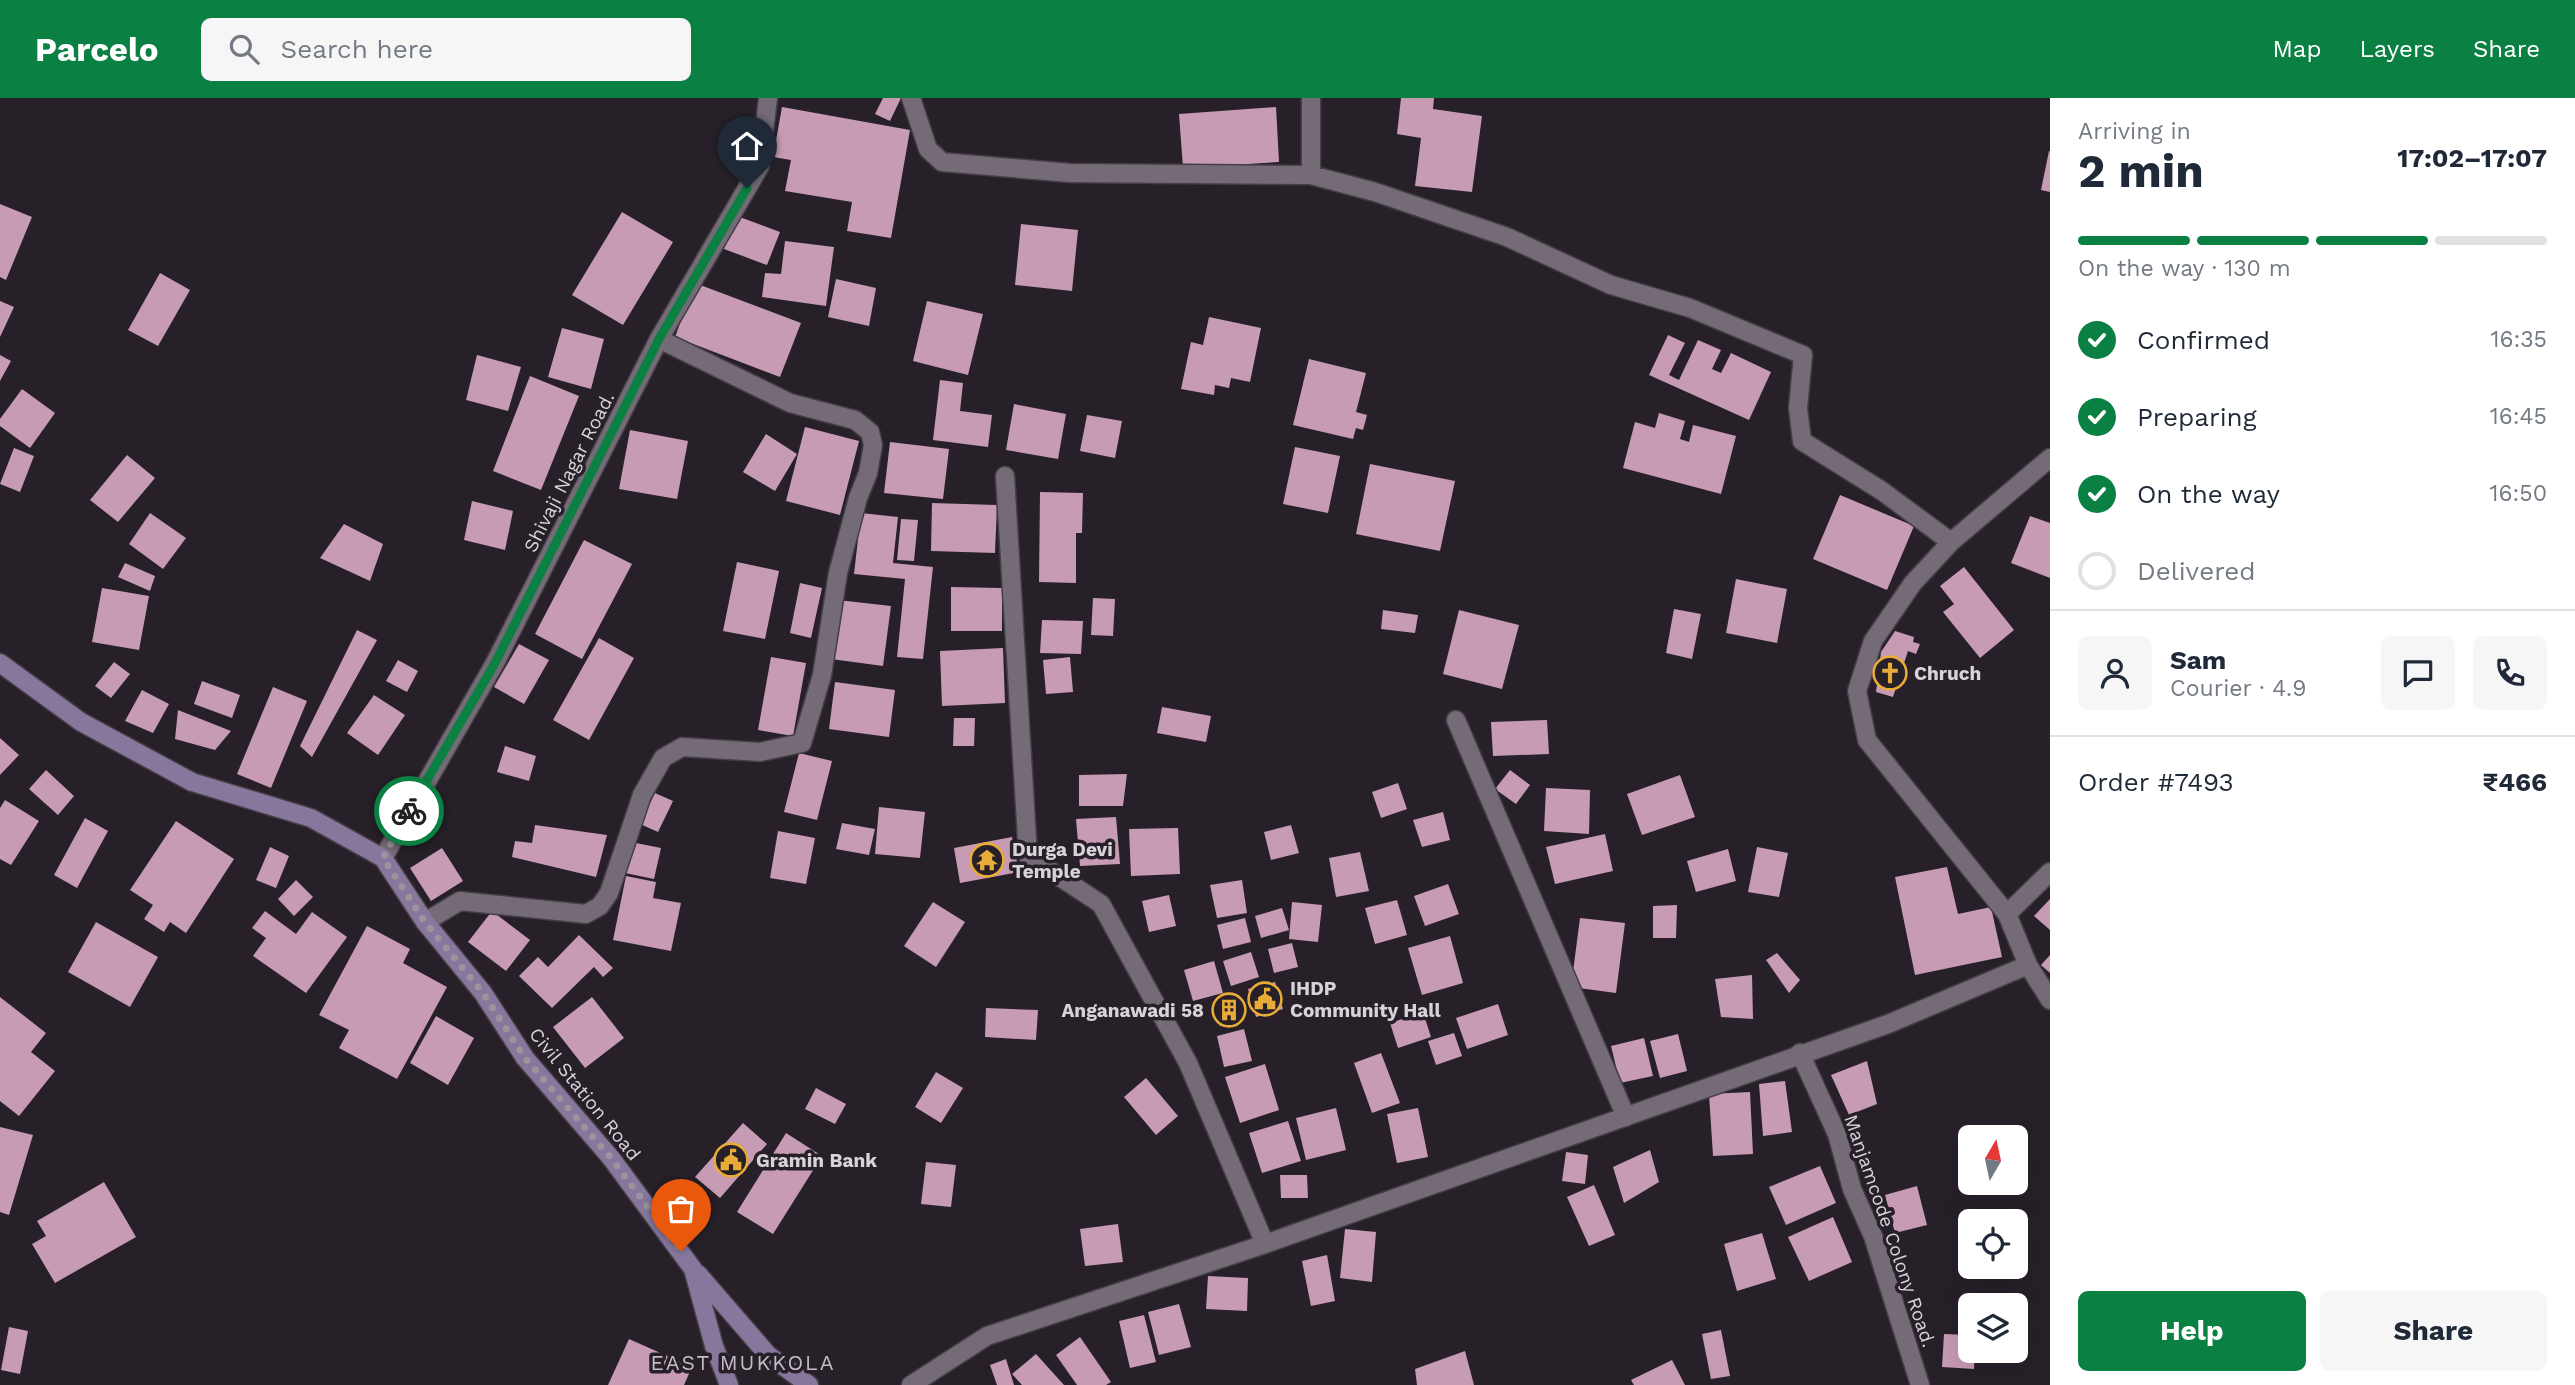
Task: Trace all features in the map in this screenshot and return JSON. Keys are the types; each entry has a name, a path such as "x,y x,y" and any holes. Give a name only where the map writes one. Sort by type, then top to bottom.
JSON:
{"main road":[{"name":"Civil Station Road","path":"0,663 81,722 192,782 311,818 383,858 425,922 483,993 525,1058 626,1178 693,1269 714,1346 729,1385"},
{"path":"693,1269 768,1355 809,1385"}],"street":[{"name":"Shivaji Nagar Road.","path":"383,858 495,663 659,339 760,166 768,98"},
{"path":"911,98 928,149 942,162 1070,173 1311,175 1375,192 1507,237 1611,285 1690,308 1803,355 1798,408 1802,442 1882,491 1951,542"},
{"path":"1311,98 1311,175"},
{"path":"425,922 460,901 586,914 600,906 609,893 642,795 663,758 682,747 760,752 802,743 822,675 838,573 858,498 868,473 873,445 870,432 855,420 790,403 659,339"},
{"path":"2050,458 1951,542 1913,583 1873,641 1857,691 1867,740 2007,914 2028,965 2050,1000"},
{"path":"1005,476 1028,856 1101,904 1188,1062 1265,1244"},
{"path":"1456,720 1626,1117"},
{"path":"2007,914 2050,872"},
{"path":"911,1385 987,1336 1265,1244 1888,1024 2028,965"},
{"name":"Manjamcode Colony Road.","path":"1800,1053 1837,1134 1852,1189 1873,1236 1920,1385"}],"building":[{"path":"883,98 901,98 890,121 875,114"},
{"path":"1401,98 1434,98 1433,109 1482,116 1472,192 1415,186 1421,138 1397,134"},
{"path":"782,107 910,130 891,238 847,231 852,202 785,191 791,160 773,157"},
{"path":"1276,107 1279,162 1183,168 1179,114"},
{"path":"2050,151 2050,192 2041,190"},
{"path":"0,204 32,217 6,280 0,277"},
{"path":"622,212 673,242 623,325 572,295"},
{"path":"737,216 780,232 767,265 724,249"},
{"path":"1021,224 1078,230 1072,291 1015,285"},
{"path":"785,241 834,247 826,306 762,297 765,273 781,274"},
{"path":"160,273 190,290 158,346 128,330"},
{"path":"836,279 876,288 869,326 828,317"},
{"path":"695,283 801,323 780,377 675,337"},
{"path":"0,301 14,307 0,337"},
{"path":"927,301 983,314 968,375 913,361"},
{"path":"1209,317 1261,328 1250,382 1231,378 1229,388 1215,385 1214,395 1181,389 1191,342 1203,345"},
{"path":"562,328 604,339 591,389 548,377"},
{"path":"1668,335 1685,343 1669,375 1679,380 1698,340 1721,350 1712,369 1721,373 1731,353 1771,372 1749,420 1649,375"},
{"path":"0,355 11,361 0,381"},
{"path":"477,355 521,367 508,411 466,400"},
{"path":"1309,359 1366,373 1356,412 1367,415 1363,430 1356,428 1353,439 1293,425"},
{"path":"530,376 579,396 541,490 493,471"},
{"path":"940,380 963,383 960,411 992,415 988,447 933,440"},
{"path":"22,389 55,413 30,448 0,426 0,419"},
{"path":"1014,404 1066,414 1058,459 1006,450"},
{"path":"1659,413 1685,421 1680,439 1689,442 1693,425 1736,436 1721,494 1623,468 1635,422 1655,428"},
{"path":"1087,415 1122,421 1115,458 1080,451"},
{"path":"805,427 859,441 840,515 786,501"},
{"path":"630,430 688,441 677,499 619,489"},
{"path":"766,434 797,454 775,491 743,472"},
{"path":"890,442 949,449 943,499 884,493"},
{"path":"1295,447 1340,456 1328,513 1283,504"},
{"path":"14,448 34,456 20,492 0,484"},
{"path":"127,455 155,478 118,522 90,500"},
{"path":"1370,464 1455,481 1440,551 1356,534"},
{"path":"1040,492 1083,493 1082,533 1076,533 1076,583 1039,582"},
{"path":"1840,495 1914,526 1887,590 1813,559"},
{"path":"472,501 513,511 505,550 464,540"},
{"path":"932,503 997,505 995,553 931,551"},
{"path":"150,513 186,538 163,569 129,544"},
{"path":"861,513 898,517 893,563 933,567 923,659 897,657 905,579 854,574"},
{"path":"2030,516 2050,523 2050,578 2011,563"},
{"path":"901,519 918,520 914,561 897,560"},
{"path":"344,524 383,544 370,581 320,558"},
{"path":"584,540 632,564 582,659 535,634"},
{"path":"737,562 779,571 765,639 723,631"},
{"path":"125,563 155,576 150,591 118,577"},
{"path":"1964,567 2014,630 1980,658 1943,612 1954,604 1940,586"},
{"path":"1736,579 1787,589 1777,643 1726,633"},
{"path":"800,583 822,588 811,638 790,633"},
{"path":"951,587 1002,588 1002,631 951,631"},
{"path":"102,588 149,596 139,650 92,642"},
{"path":"1093,598 1115,599 1113,636 1091,635"},
{"path":"838,600 891,606 883,666 831,659"},
{"path":"1674,609 1701,614 1692,659 1666,653"},
{"path":"1383,610 1418,615 1415,633 1381,629"},
{"path":"1459,610 1519,625 1502,689 1443,674"},
{"path":"1042,620 1083,621 1081,654 1040,653"},
{"path":"357,630 377,640 312,757 300,746"},
{"name":"Chruch","path":"1895,631 1914,637 1913,642 1920,644 1916,654 1908,651 1893,697 1876,692 1881,652"},
{"path":"599,638 634,658 589,740 553,720"},
{"path":"519,644 549,660 524,704 494,687"},
{"path":"1003,648 1005,703 942,706 940,651"},
{"path":"771,657 806,663 793,736 758,730"},
{"path":"1070,657 1073,692 1046,694 1043,660"},
{"path":"398,660 418,671 407,692 386,681"},
{"path":"114,662 130,674 111,698 95,686"},
{"path":"202,681 240,695 232,718 194,704"},
{"path":"835,682 895,690 889,737 829,729"},
{"path":"273,687 307,701 271,788 237,774"},
{"path":"142,690 169,704 153,733 125,721"},
{"path":"374,695 405,715 378,755 347,733"},
{"path":"1162,707 1211,716 1206,742 1157,733"},
{"path":"178,710 231,731 215,750 175,739"},
{"path":"954,718 975,718 974,746 953,746"},
{"path":"1547,720 1549,754 1493,756 1491,722"},
{"path":"0,738 19,755 0,775"},
{"path":"505,746 536,756 529,781 497,772"},
{"path":"799,753 832,761 817,820 784,812"},
{"path":"46,770 74,796 58,815 29,789"},
{"path":"1510,770 1530,785 1516,804 1495,789"},
{"path":"1127,774 1123,806 1079,806 1079,775"},
{"path":"1680,775 1695,817 1642,835 1627,794"},
{"path":"1398,783 1407,809 1381,818 1372,792"},
{"path":"1546,788 1590,790 1589,834 1544,831"},
{"path":"655,793 673,801 658,832 640,824"},
{"path":"5,800 39,821 11,865 0,859 0,808"},
{"path":"879,807 925,812 920,858 875,854"},
{"path":"1443,812 1450,840 1422,847 1413,820"},
{"path":"1116,817 1120,864 1080,866 1076,819"},
{"path":"85,818 108,831 77,888 54,875"},
{"path":"176,821 234,859 186,933 170,922 164,932 144,919 153,905 130,890"},
{"path":"842,823 875,829 869,855 836,849"},
{"path":"535,825 607,835 596,877 512,857 515,841 532,843"},
{"path":"1291,825 1299,853 1271,860 1264,832"},
{"path":"1178,828 1180,874 1131,876 1129,829"},
{"path":"778,831 815,838 806,884 770,878"},
{"path":"1605,834 1613,871 1555,884 1546,847"},
{"name":"Durga Devi Temple","path":"1012,837 1019,872 960,883 954,848"},
{"path":"631,842 661,848 654,879 625,873"},
{"path":"270,847 289,856 276,888 256,880"},
{"path":"1757,847 1788,853 1779,897 1748,892"},
{"path":"442,848 463,881 431,901 410,868"},
{"path":"1728,849 1736,881 1696,892 1687,861"},
{"path":"1360,852 1369,891 1336,897 1329,858"},
{"path":"1947,867 1958,914 1991,907 2002,957 1915,975 1895,877"},
{"path":"626,876 656,882 653,898 681,903 671,951 613,940"},
{"path":"296,880 313,897 294,916 278,899"},
{"path":"1242,880 1247,913 1217,918 1210,885"},
{"path":"1448,884 1459,914 1425,926 1414,896"},
{"path":"1169,895 1176,926 1149,932 1142,901"},
{"path":"2050,899 2050,930 2034,916"},
{"path":"1397,900 1407,935 1375,944 1365,908"},
{"path":"933,902 965,922 936,967 904,946"},
{"path":"1292,902 1322,905 1318,942 1289,939"},
{"path":"1677,905 1676,938 1653,938 1653,906"},
{"path":"1282,908 1289,930 1261,938 1255,916"},
{"path":"265,911 296,934 312,912 347,937 306,993 253,956 266,938 252,928"},
{"path":"492,911 530,940 506,971 468,942"},
{"path":"1245,918 1251,942 1223,949 1217,925"},
{"path":"1580,918 1625,923 1616,993 1571,987"},
{"path":"96,922 158,957 130,1007 68,972"},
{"path":"367,926 410,949 403,963 447,987 397,1079 339,1048 349,1030 319,1015"},
{"path":"579,935 613,968 603,977 594,967 552,1008 519,976 538,957 548,967"},
{"path":"1450,936 1463,983 1422,995 1408,948"},
{"path":"1292,943 1298,967 1274,973 1268,949"},
{"path":"1251,952 1259,977 1231,986 1223,961"},
{"path":"1777,953 1800,980 1789,993 1766,960"},
{"path":"2050,955 2050,973 2041,965"},
{"path":"1214,961 1223,993 1193,1001 1184,970"},
{"path":"1752,975 1753,1019 1721,1017 1715,979"},
{"name":"IHDP Community Hall","path":"1275,982 1283,1009 1256,1017 1248,989"},
{"name":"Anganawadi 58","path":"1239,995 1244,1020 1220,1026 1214,1000"},
{"path":"0,997 46,1033 31,1052 55,1071 19,1116 0,1101"},
{"path":"592,997 624,1038 585,1068 553,1027"},
{"path":"1498,1004 1508,1035 1467,1049 1456,1018"},
{"path":"986,1008 1038,1010 1036,1040 985,1037"},
{"path":"1423,1012 1431,1037 1398,1048 1390,1023"},
{"path":"436,1016 474,1038 448,1085 410,1063"},
{"path":"1244,1029 1252,1061 1224,1067 1217,1036"},
{"path":"1454,1033 1462,1056 1436,1065 1428,1041"},
{"path":"1678,1034 1687,1071 1660,1078 1650,1041"},
{"path":"1644,1038 1653,1076 1620,1083 1611,1046"},
{"path":"1381,1053 1400,1103 1372,1113 1354,1063"},
{"path":"1867,1061 1877,1104 1849,1115 1831,1075"},
{"path":"1265,1064 1279,1110 1240,1123 1225,1077"},
{"path":"936,1072 963,1088 941,1123 915,1107"},
{"path":"1146,1078 1178,1116 1156,1135 1124,1097"},
{"path":"1785,1081 1792,1132 1763,1136 1759,1084"},
{"path":"816,1088 846,1104 835,1124 805,1109"},
{"path":"1750,1092 1753,1154 1713,1156 1709,1094"},
{"path":"1336,1108 1346,1150 1306,1160 1296,1118"},
{"path":"1418,1108 1428,1157 1397,1163 1387,1114"},
{"path":"1288,1121 1301,1161 1262,1173 1249,1133"},
{"name":"Gramin Bank","path":"743,1123 767,1144 720,1198 695,1177"},
{"path":"0,1127 33,1135 9,1215 0,1212"},
{"path":"786,1133 822,1156 773,1234 737,1212"},
{"path":"1650,1150 1659,1182 1624,1203 1613,1167"},
{"path":"1566,1152 1588,1155 1585,1184 1562,1181"},
{"path":"926,1162 956,1165 951,1207 921,1204"},
{"path":"1820,1166 1836,1203 1786,1225 1769,1187"},
{"path":"1280,1175 1307,1175 1308,1198 1281,1198"},
{"path":"104,1182 136,1237 55,1283 32,1244 46,1236 37,1221"},
{"path":"1594,1185 1615,1235 1589,1246 1567,1197"},
{"path":"1917,1186 1927,1225 1895,1233 1885,1195"},
{"path":"1833,1217 1852,1262 1809,1281 1788,1237"},
{"path":"1118,1224 1123,1262 1085,1266 1080,1229"},
{"path":"1345,1229 1376,1232 1372,1282 1340,1278"},
{"path":"1762,1233 1776,1279 1737,1291 1724,1244"},
{"path":"1327,1255 1335,1301 1311,1306 1302,1261"},
{"path":"1208,1276 1248,1278 1247,1311 1206,1309"},
{"path":"1179,1304 1191,1347 1159,1355 1148,1312"},
{"path":"1144,1315 1156,1362 1130,1368 1119,1321"},
{"path":"9,1327 28,1331 20,1374 1,1370"},
{"path":"1721,1330 1730,1376 1711,1379 1702,1334"},
{"path":"1944,1334 1958,1335 1958,1363 1974,1363 1974,1369 1942,1367"},
{"path":"1080,1337 1111,1382 1106,1385 1077,1385 1056,1355"},
{"path":"629,1339 692,1367 684,1385 608,1385"},
{"path":"1465,1351 1474,1385 1417,1385 1415,1369"},
{"path":"1036,1354 1064,1385 1022,1385 1012,1374"},
{"path":"1006,1359 1014,1385 997,1385 990,1365"},
{"path":"1672,1360 1685,1385 1634,1385 1631,1380"}],"way so far":[{"path":"409,811 383,858 425,922 483,993 525,1058 611,1158 681,1251"}],"place":[{"name":"Chruch","path":"1890,673"},
{"name":"Durga Devi Temple","path":"987,860"},
{"name":"IHDP Community Hall","path":"1265,999"},
{"name":"Anganawadi 58","path":"1229,1010"},
{"name":"Gramin Bank","path":"731,1160"}],"district":[{"name":"EAST MUKKOLA","path":"743,1362"}],"route":[{"path":"409,811 495,663 659,339 747,188"}]}
